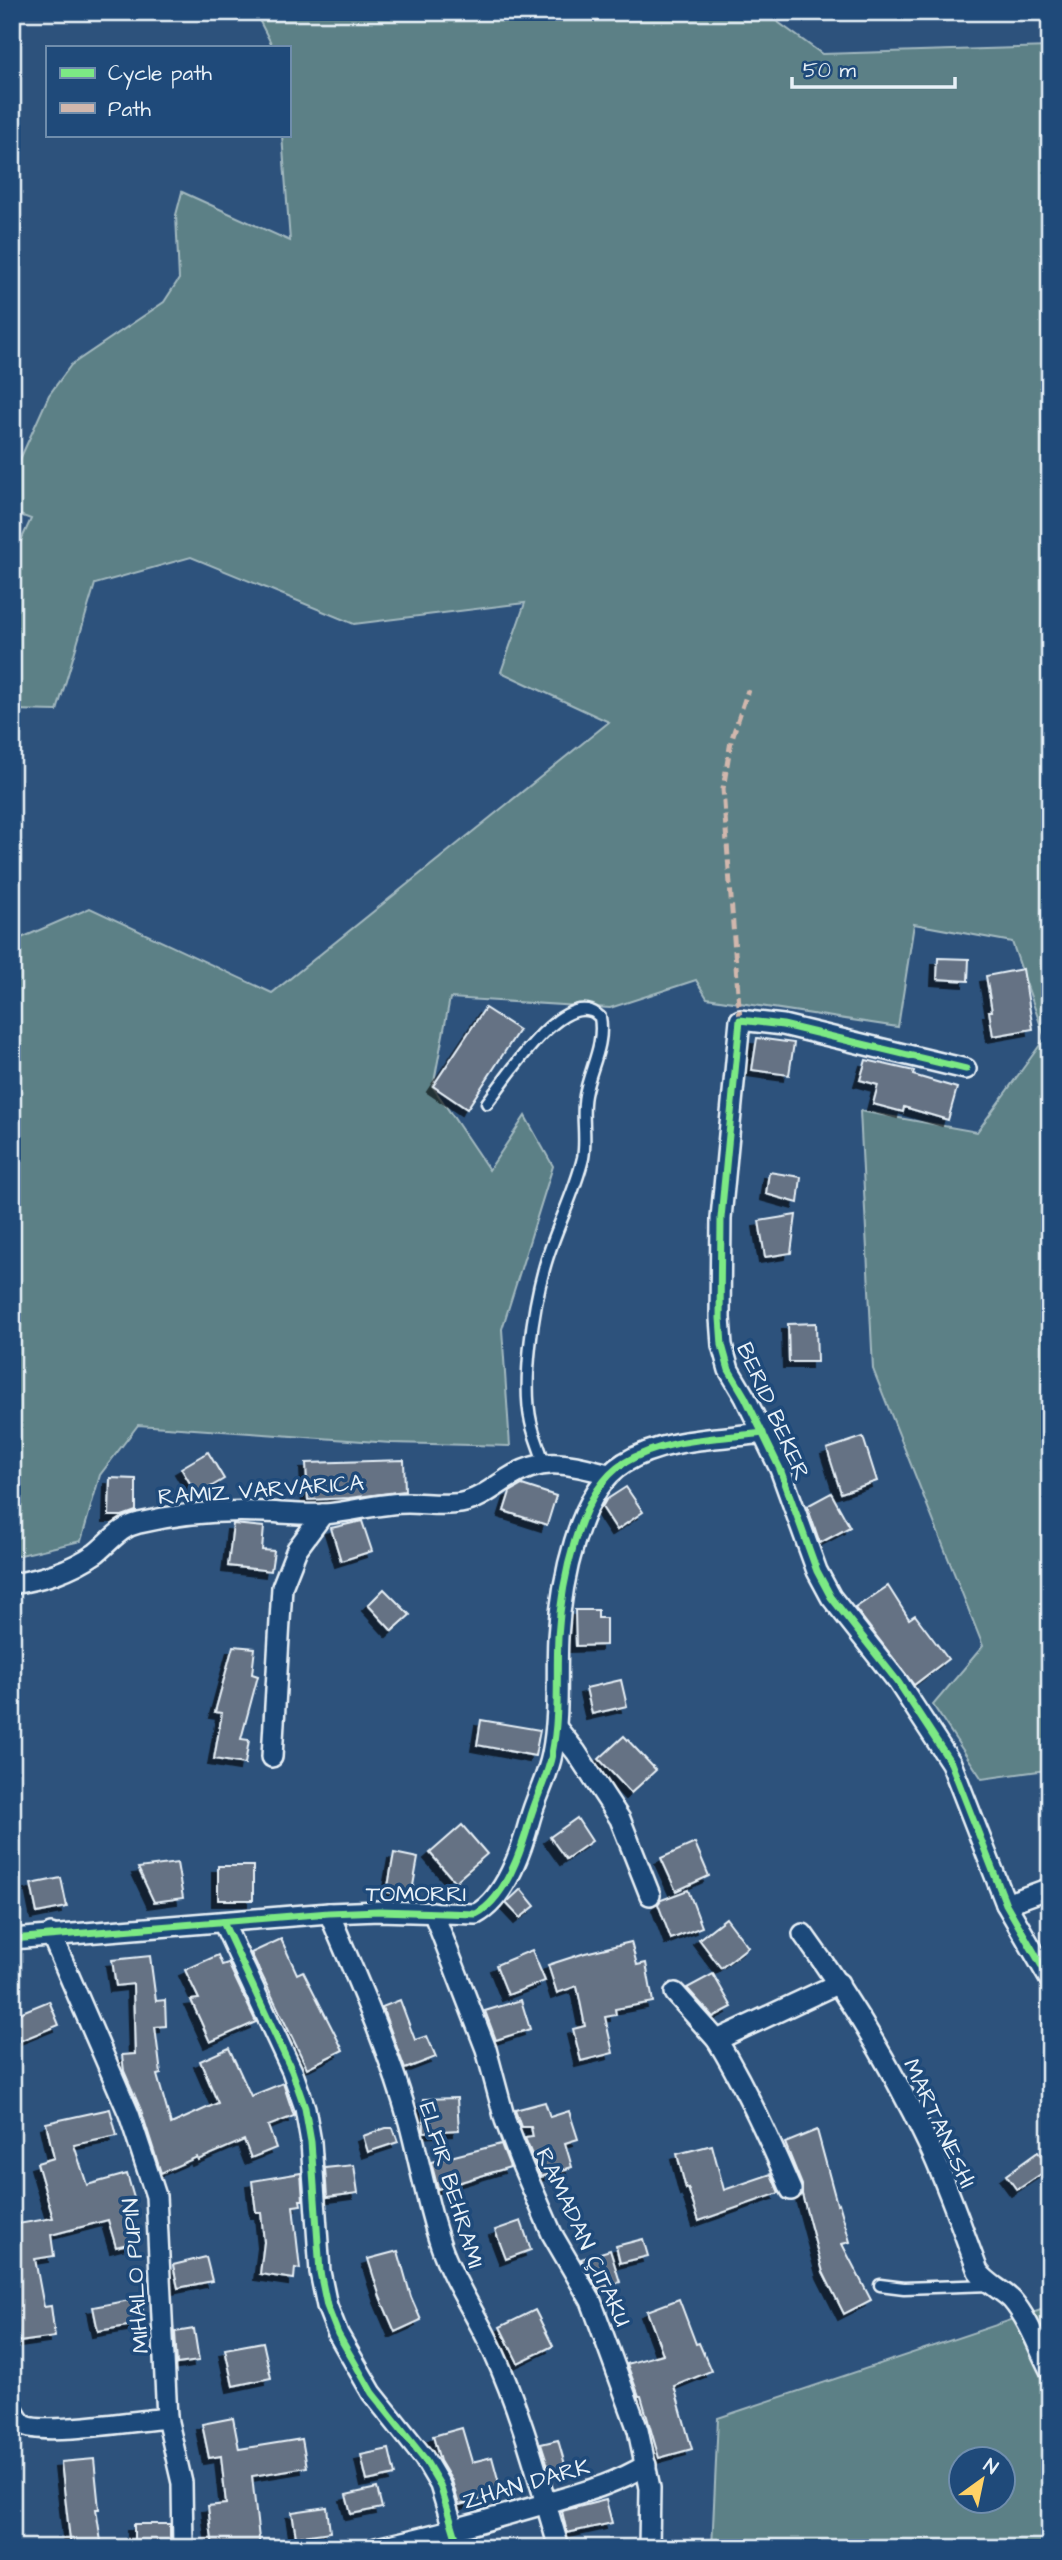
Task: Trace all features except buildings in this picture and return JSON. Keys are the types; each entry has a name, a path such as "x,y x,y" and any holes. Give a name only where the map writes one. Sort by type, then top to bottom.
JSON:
{"street":[{"name":"BERID BEKER","path":"967,1069 783,1025 740,1020 721,1218 722,1345 729,1370 763,1433 795,1507 817,1571 831,1597 898,1682 951,1763 1006,1904 1050,1980"},
{"path":"609,1474 639,1455 670,1445 763,1433"},
{"name":"RAMIZ VARVARICA","path":"12,1584 45,1578 73,1567 97,1552 120,1531 135,1524 188,1514 323,1514 406,1503 463,1503 483,1495 527,1467 544,1463 566,1463 609,1474"},
{"name":"TOMORRI","path":"12,1939 328,1913 476,1914 487,1908 524,1845 531,1815 552,1756 559,1684 558,1639 562,1600 570,1561 584,1518 595,1493 609,1474"},
{"path":"272,1756 282,1587 297,1549 323,1514"},
{"path":"556,1727 576,1752 620,1819 650,1895"},
{"path":"1006,1904 1050,1888"},
{"name":"RAMADAN ÇITAKU","path":"433,1912 486,2049 505,2120 522,2165 552,2234 591,2301 638,2430 650,2488 649,2548"},
{"name":"ELFIR BEHRAMI","path":"328,1913 379,2031 393,2072 409,2122 440,2245 454,2280 492,2348 509,2389 528,2441 559,2548"},
{"path":"223,1922 292,2071 305,2108 313,2156 320,2272 327,2306 338,2334 372,2393 430,2467 440,2485 456,2539"},
{"name":"MIHAILO PUPIN","path":"51,1934 129,2114 156,2196 167,2418 181,2483 183,2548"},
{"name":"MARTANESHI","path":"803,1934 839,1983 864,2024 930,2147 978,2271 1014,2304 1050,2370"},
{"path":"717,2040 839,1983"},
{"path":"675,1993 717,2040 739,2076 791,2190"},
{"path":"12,2407 25,2426 34,2429 167,2418"},
{"name":"ZHAN DARK","path":"376,2548 456,2539 546,2503 600,2488 646,2465"}],"lane":[{"path":"487,1103 555,1021 573,1011 591,1011 600,1017 603,1031 585,1095 583,1121 586,1141 583,1160 544,1269 533,1328 528,1391 530,1421 544,1463"},
{"path":"880,2285 904,2288 992,2285"}],"green space":[{"path":"255,12 764,12 822,54 1050,47 1050,1766 1046,1770 982,1779 933,1705 983,1646 873,1369 860,1111 977,1132 1045,1038 1012,942 914,924 898,1027 707,998 696,980 610,1008 450,998 433,1087 489,1170 525,1116 553,1166 502,1329 510,1446 391,1443 138,1425 100,1475 81,1541 12,1557 12,942 90,908 272,993 609,722 501,672 525,603 354,624 191,557 95,584 57,711 12,710 12,560 31,519 12,512 12,477 49,395 71,365 164,302 179,279 176,215 182,192 290,241 282,136 290,136 290,46 272,46"},
{"path":"1050,2307 1050,2548 712,2548 718,2418"}],"marked path":[{"path":"740,1020 723,789 731,741 748,690"}],"cycle path":[{"path":"966,1069 783,1025 740,1020 721,1218 722,1345 729,1370 780,1469 817,1571 831,1597 898,1682 951,1763 1006,1904 1050,1980"},
{"path":"12,1939 329,1913 379,1911 476,1914 496,1897 511,1872 550,1762 556,1724 558,1637 563,1592 574,1542 594,1495 624,1463 656,1449 692,1441 763,1433"},
{"path":"223,1922 292,2071 305,2108 311,2142 320,2272 327,2306 338,2334 372,2393 424,2458 440,2485 459,2548"}]}
